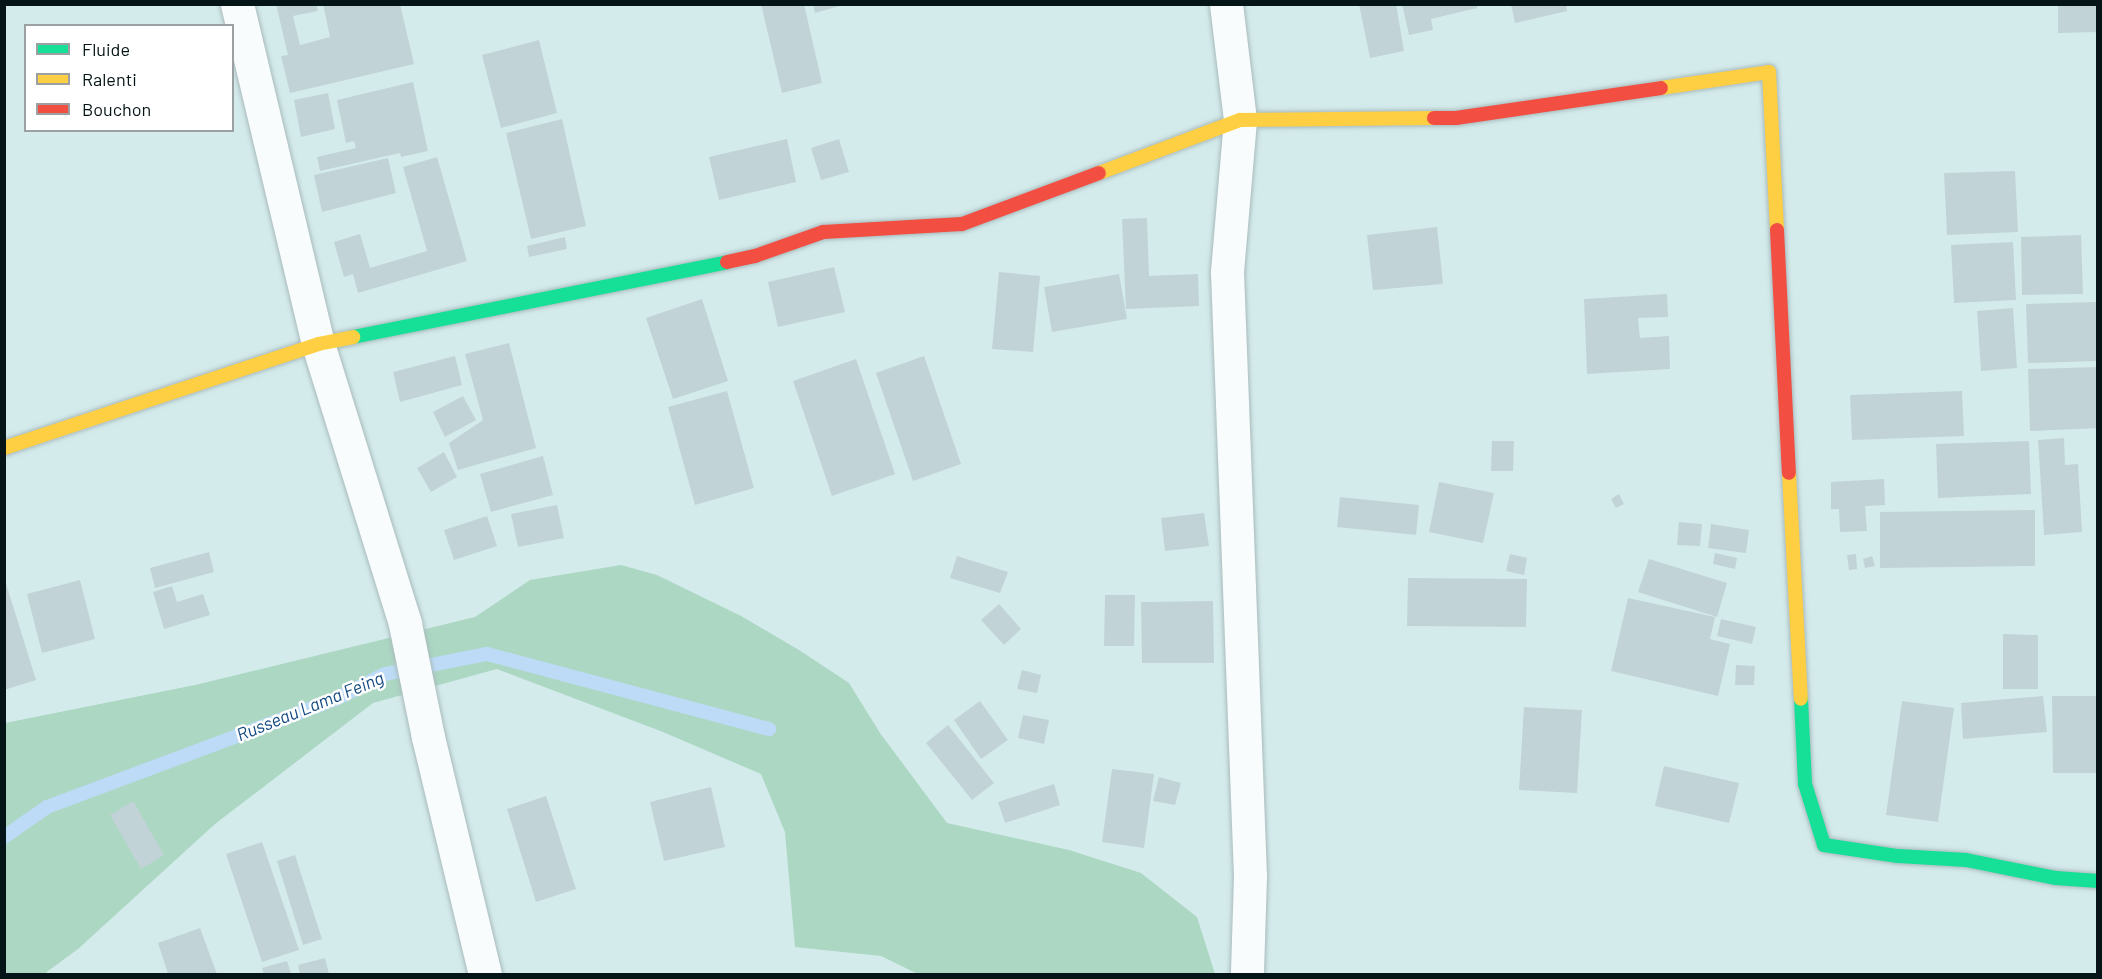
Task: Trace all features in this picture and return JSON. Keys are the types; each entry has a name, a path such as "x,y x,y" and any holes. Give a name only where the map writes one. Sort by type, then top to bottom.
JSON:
{"street":[{"path":"237,4 318,344 405,624 428,737 485,975"},
{"path":"1226,4 1240,120 1227,272 1250,876 1247,975"},
{"path":"4,448 318,344 755,256 823,232 962,224 1240,120 1456,118 1769,72 1805,784 1824,846 1898,856 1966,860 2056,878 2097,881"}],"green space":[{"path":"621,565 657,575 741,616 849,683 880,733 947,823 1069,850 1141,873 1197,917 1215,974 918,974 881,956 795,947 785,832 761,774 663,732 497,669 373,703 215,824 78,949 44,974 5,974 5,723 195,685 475,617 530,580"}],"building":[{"path":"276,4 316,4 318,11 293,16 300,45 330,37 323,4 400,4 414,64 290,93 281,56 288,55"},
{"path":"761,4 804,4 822,83 782,93"},
{"path":"813,4 843,4 843,5 815,13"},
{"path":"1359,4 1396,4 1404,51 1370,58"},
{"path":"1402,4 1477,4 1477,8 1431,19 1433,30 1409,35"},
{"path":"1511,4 1566,4 1567,11 1515,23"},
{"path":"2058,4 2098,4 2098,32 2058,33"},
{"path":"539,40 557,113 501,128 482,55"},
{"path":"413,82 428,151 401,157 400,153 320,171 317,157 356,148 354,141 346,143 337,100"},
{"path":"328,93 335,129 301,137 294,100"},
{"path":"562,119 586,226 531,239 506,133"},
{"path":"787,139 796,182 719,200 709,157"},
{"path":"839,139 849,172 821,180 811,148"},
{"path":"437,157 467,261 358,293 353,274 344,277 334,242 360,234 370,268 427,251 403,167"},
{"path":"388,158 396,193 322,212 314,175"},
{"path":"2015,171 2018,232 1947,235 1944,173"},
{"path":"1147,218 1149,276 1198,274 1199,306 1126,309 1122,219"},
{"path":"1437,227 1443,284 1373,290 1367,235"},
{"path":"2081,235 2083,294 2022,295 2021,237"},
{"path":"565,237 567,249 529,257 527,246"},
{"path":"2013,242 2016,300 1954,303 1951,245"},
{"path":"834,267 845,312 778,327 768,282"},
{"path":"999,272 1040,276 1033,352 992,349"},
{"path":"1119,274 1127,319 1052,332 1044,287"},
{"path":"1667,294 1668,317 1638,318 1640,338 1669,336 1670,369 1587,374 1584,299"},
{"path":"702,299 728,381 673,399 646,318"},
{"path":"2098,302 2098,361 2028,363 2026,304"},
{"path":"2013,308 2017,368 1981,371 1977,311"},
{"path":"509,343 536,448 458,470 449,443 483,420 465,354"},
{"path":"455,356 462,385 400,402 393,372"},
{"path":"924,356 961,464 913,481 876,373"},
{"path":"856,359 895,474 832,496 793,381"},
{"path":"2098,367 2098,428 2030,431 2028,369"},
{"path":"727,391 754,488 695,505 668,407"},
{"path":"1962,391 1964,436 1852,440 1850,395"},
{"path":"463,396 476,420 445,437 433,412"},
{"path":"2064,438 2065,465 2078,464 2082,532 2044,535 2038,440"},
{"path":"1492,441 1514,441 1513,471 1491,471"},
{"path":"2029,441 2031,494 1938,498 1936,444"},
{"path":"444,452 457,477 431,492 417,468"},
{"path":"543,456 553,495 491,512 480,474"},
{"path":"1884,479 1885,505 1865,506 1867,531 1840,532 1839,509 1831,509 1831,482"},
{"path":"1439,482 1494,493 1483,543 1429,532"},
{"path":"1619,494 1624,504 1616,508 1611,499"},
{"path":"1340,497 1419,505 1416,535 1337,527"},
{"path":"557,505 564,538 518,547 511,514"},
{"path":"2035,510 2035,566 1880,568 1880,512"},
{"path":"1204,513 1209,546 1165,551 1161,518"},
{"path":"487,516 497,546 454,560 444,530"},
{"path":"1679,522 1702,524 1700,546 1677,545"},
{"path":"1711,524 1749,530 1746,553 1708,548"},
{"path":"209,552 214,572 155,588 150,568"},
{"path":"1715,553 1737,558 1735,569 1713,564"},
{"path":"1510,554 1527,558 1524,575 1506,571"},
{"path":"1856,554 1857,569 1849,570 1847,555"},
{"path":"957,556 1008,572 1000,593 950,578"},
{"path":"1872,556 1875,566 1865,568 1863,559"},
{"path":"1649,559 1727,583 1717,617 1638,592"},
{"path":"4,577 36,680 4,690"},
{"path":"1408,578 1527,579 1526,627 1407,626"},
{"path":"80,580 95,639 42,653 27,594"},
{"path":"172,586 177,602 203,594 210,615 164,629 153,592"},
{"path":"1105,595 1135,595 1134,646 1104,646"},
{"path":"1628,598 1715,617 1710,639 1730,644 1718,696 1611,671"},
{"path":"1213,601 1214,663 1142,663 1141,602"},
{"path":"999,604 1021,629 1004,645 981,620"},
{"path":"1721,619 1756,627 1752,644 1717,636"},
{"path":"2003,634 2038,635 2038,689 2003,689"},
{"path":"1736,665 1755,666 1754,685 1735,685"},
{"path":"1022,670 1041,675 1037,693 1017,689"},
{"path":"2043,696 2047,732 1963,739 1961,703"},
{"path":"2052,696 2098,696 2098,773 2053,773"},
{"path":"980,701 1008,740 981,759 954,720"},
{"path":"1902,701 1954,708 1938,822 1886,815"},
{"path":"1524,707 1582,710 1577,793 1519,790"},
{"path":"1023,715 1049,720 1044,744 1018,738"},
{"path":"948,725 994,783 972,800 926,743"},
{"path":"1664,766 1739,783 1729,823 1655,806"},
{"path":"1112,769 1154,774 1144,848 1102,842"},
{"path":"1159,777 1181,783 1175,805 1153,801"},
{"path":"1054,784 1060,805 1005,823 998,802"},
{"path":"711,787 725,847 664,861 650,802"},
{"path":"546,796 576,889 536,902 507,809"},
{"path":"133,801 164,855 141,869 110,815"},
{"path":"262,842 299,950 262,962 226,854"},
{"path":"295,855 322,939 303,945 277,861"},
{"path":"200,928 217,974 168,974 158,943"},
{"path":"325,958 329,974 300,974 298,965"},
{"path":"287,961 291,974 264,974 262,968"}],"waterway":[{"name":"Russeau Lama Feing","path":"4,837 47,807 336,699 385,674 487,654 769,729"}],"traffic: fast":[{"path":"353,337 727,262"},
{"path":"1801,699 1805,784 1824,845 1898,856 1966,860 2056,878 2098,881"}],"traffic: slow":[{"path":"1661,88 1769,72 1777,230"},
{"path":"1099,173 1240,120 1434,118"},
{"path":"4,448 318,344 353,337"},
{"path":"1789,473 1801,699"}],"traffic: jam":[{"path":"1434,118 1456,118 1661,88"},
{"path":"727,262 755,256 823,232 962,224 1099,173"},
{"path":"1777,230 1789,473"}]}
